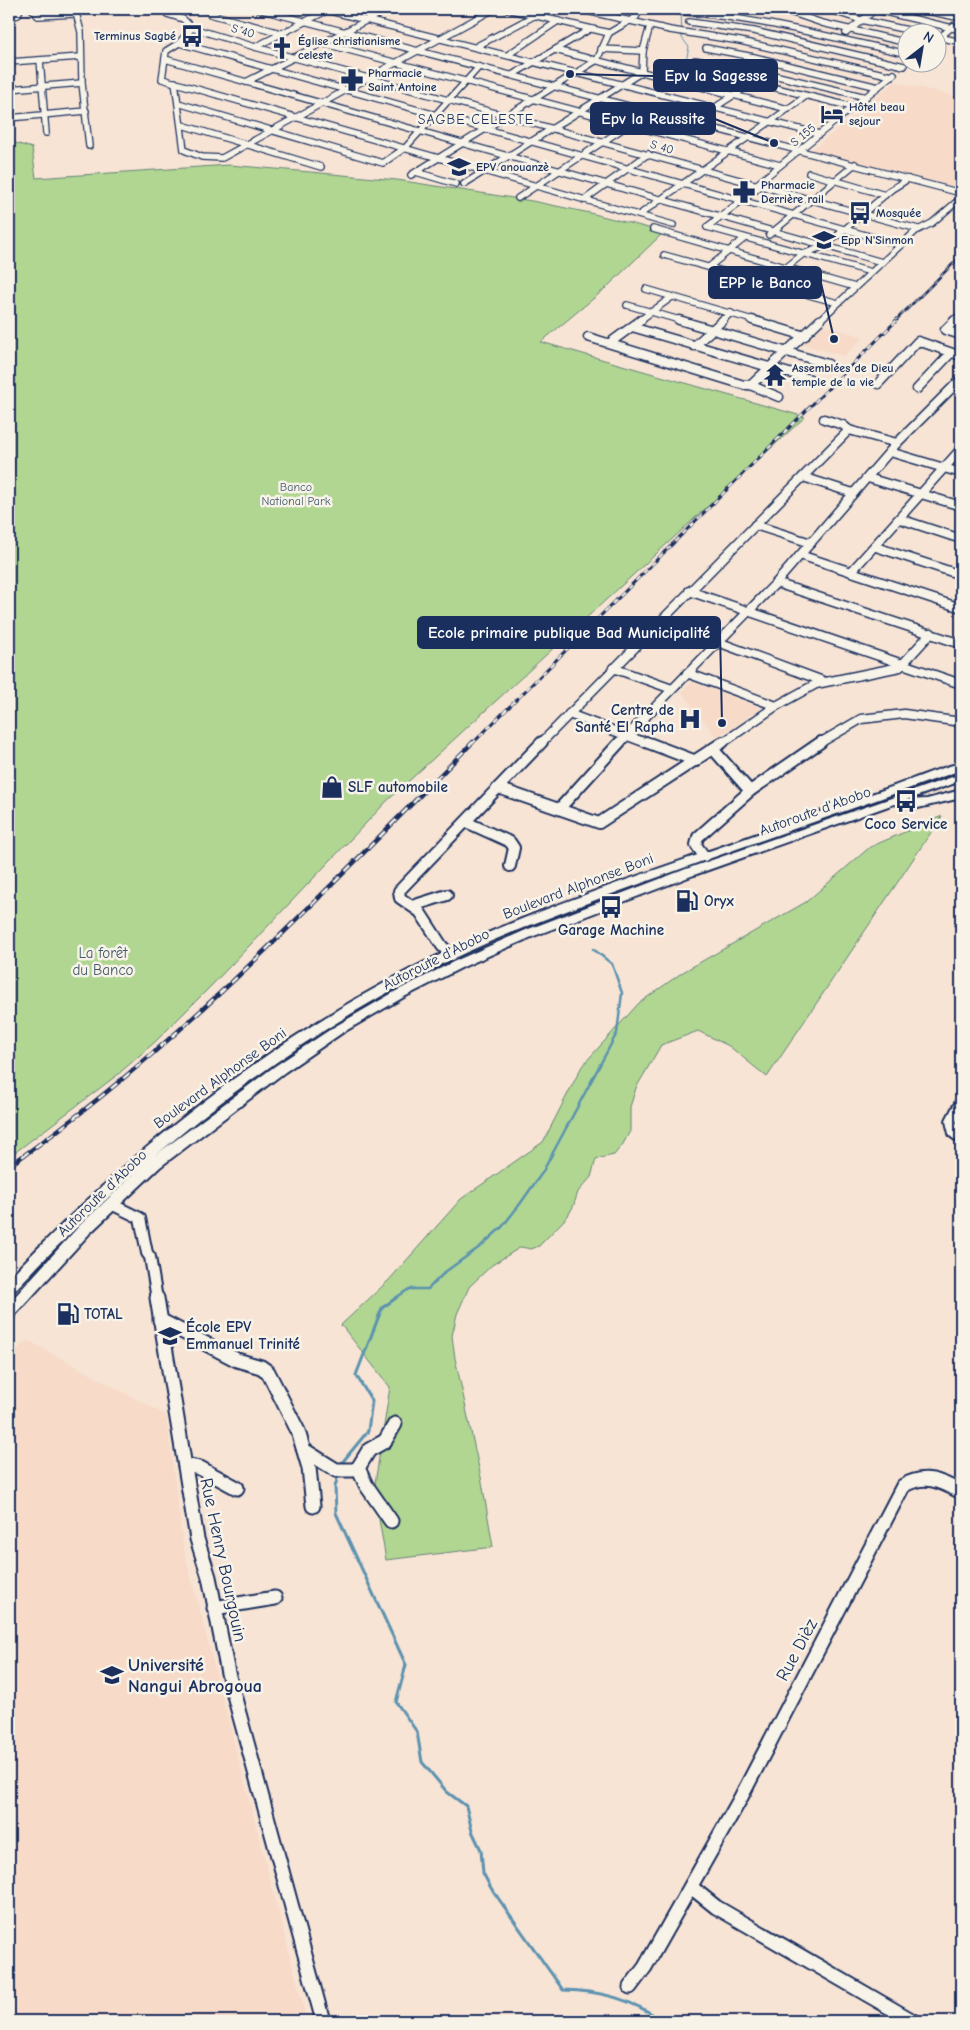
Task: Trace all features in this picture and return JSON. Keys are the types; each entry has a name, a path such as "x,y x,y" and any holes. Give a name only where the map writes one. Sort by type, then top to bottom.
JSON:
{"main road":[{"name":"Boulevard Alphonse Boni","path":"9,1287 99,1194 161,1140 230,1088 338,1015 451,955 524,923 704,856 961,766"},
{"name":"Autoroute d'Abobo","path":"9,1312 84,1229 177,1145 280,1068 338,1030 423,982 530,933 690,872 961,777"},
{"path":"893,800 900,804 915,805 961,794"}],"street":[{"path":"9,17 18,15 20,9"},
{"path":"32,9 34,14 38,16 75,11 81,32 82,83 89,146"},
{"path":"166,9 167,14 184,17 192,28 178,43 166,51 162,78 673,225"},
{"path":"217,9 210,14 281,33"},
{"path":"258,9 961,193"},
{"path":"254,47 326,9 819,134"},
{"path":"246,82 388,9"},
{"path":"175,82 184,150 202,157 222,158 300,117 494,9"},
{"path":"507,9 609,33"},
{"path":"477,46 546,9"},
{"path":"578,9 650,26 740,41 892,76"},
{"path":"456,184 414,173 597,60 609,33 637,16 640,9"},
{"path":"648,9 695,11 765,22 898,52"},
{"path":"780,9 898,42"},
{"path":"828,9 861,20 898,28"},
{"path":"802,68 874,9 961,30"},
{"path":"918,9 961,18"},
{"path":"740,41 765,22 788,11"},
{"path":"948,30 961,18"},
{"path":"509,54 558,21"},
{"path":"689,22 754,31 898,62"},
{"path":"642,72 643,51 650,26"},
{"name":"S 40","path":"192,28 254,47 864,213 914,227 918,230"},
{"path":"512,75 590,29"},
{"path":"184,37 207,32"},
{"path":"948,40 961,42"},
{"path":"178,43 901,245"},
{"path":"322,43 575,112 780,165"},
{"path":"706,48 802,68 878,87"},
{"path":"601,49 643,51"},
{"path":"555,50 788,109"},
{"path":"9,62 81,57"},
{"path":"165,59 882,262"},
{"path":"40,60 46,133"},
{"path":"695,60 757,70 866,96"},
{"path":"178,103 276,130 382,163 405,148 479,67"},
{"name":"S 155","path":"745,238 707,228 743,201 780,165 898,71"},
{"path":"464,184 575,112 642,72"},
{"path":"714,76 754,82 853,107"},
{"path":"714,108 754,82"},
{"path":"9,89 82,83"},
{"path":"639,215 806,96"},
{"path":"9,118 86,111"},
{"path":"518,198 648,112"},
{"path":"182,125 321,167"},
{"path":"584,200 609,184 648,154"},
{"path":"760,242 855,164"},
{"path":"809,173 885,195"},
{"path":"767,283 803,254 825,246 885,195 908,179"},
{"path":"750,385 770,369 825,314 901,245 918,230 932,223 961,198"},
{"path":"653,229 855,287"},
{"path":"709,267 745,238 871,272"},
{"path":"664,254 838,303"},
{"path":"646,289 805,336"},
{"path":"611,342 672,296"},
{"path":"627,305 828,364"},
{"path":"694,346 731,313"},
{"path":"960,318 945,330 961,335"},
{"path":"632,327 810,380"},
{"path":"588,336 750,385 779,396"},
{"path":"878,384 918,340 961,356"},
{"path":"917,389 951,353"},
{"path":"560,808 627,735 776,582 897,443 961,380"},
{"path":"824,419 843,425 849,430 897,443"},
{"path":"451,955 442,946 420,912 400,898 399,891 612,668 849,430"},
{"path":"852,572 961,450"},
{"path":"890,452 961,473"},
{"path":"803,477 853,493"},
{"path":"868,478 961,506"},
{"path":"900,519 961,539"},
{"path":"755,525 811,542"},
{"path":"876,547 961,575"},
{"path":"800,555 961,608"},
{"path":"776,582 961,644"},
{"path":"689,591 961,684"},
{"path":"498,788 599,823 676,776 776,706 823,681 895,669 904,665 931,633"},
{"path":"718,642 823,681"},
{"path":"612,668 672,689"},
{"path":"687,673 776,706"},
{"path":"569,714 696,761"},
{"path":"704,856 696,845 698,837 750,791 780,772 804,752 867,718 904,714 961,722"},
{"path":"713,749 750,791"},
{"path":"466,822 510,842 514,848 510,866"},
{"path":"412,906 447,894"},
{"path":"959,1132 951,1121 961,1102"},
{"name":"Rue Henry Bourgouin","path":"111,1204 140,1218 147,1253 150,1257 197,1539 209,1577 214,1608 237,1708 323,2021"},
{"path":"160,1320 237,1360 261,1367 268,1372 287,1406 304,1450 309,1468 313,1506"},
{"path":"355,1469 369,1450 385,1441 394,1424"},
{"path":"304,1450 336,1470 355,1469"},
{"path":"185,1465 200,1468 237,1488"},
{"path":"355,1469 391,1521"},
{"name":"Rue Dièz","path":"630,1987 645,1967 691,1887 695,1876 744,1793 903,1486 915,1477 929,1477 961,1492"},
{"path":"214,1608 275,1598"},
{"path":"691,1887 716,1907 913,2021"}],"shaded area":[{"path":"895,82 961,97 961,188 812,150"},
{"path":"823,325 864,337 844,356 802,344"},
{"path":"692,682 761,708 717,738 682,692"},
{"name":"Université Nangui Abrogoua","path":"27,1340 166,1415 184,1551 307,2021 9,2021 9,1359"}],"green space":[{"name":"Banco National Park","path":"9,141 32,148 36,178 229,165 397,180 532,201 590,213 664,232 606,288 541,342 805,417 387,801 155,1042 116,1076 9,1157"},
{"path":"942,816 767,1077 729,1046 698,1031 661,1045 636,1088 630,1107 630,1131 623,1144 614,1155 596,1159 591,1177 578,1192 567,1217 539,1246 531,1249 521,1247 492,1265 469,1287 457,1314 452,1336 482,1482 493,1547 386,1560 374,1490 390,1387 341,1325 389,1280 461,1199 543,1142 582,1066 639,1003 683,972 806,902 870,847"}],"waterway":[{"path":"681,12 682,38 689,47 686,61 688,67"},
{"path":"394,1299 409,1289 428,1289 445,1272 481,1246 502,1227 542,1173 617,1033 622,993 612,964 593,949"},
{"path":"340,1465 368,1431 372,1401 356,1375 382,1308 396,1298"},
{"path":"338,1475 335,1487 336,1513 406,1665 396,1702 417,1732 422,1762 447,1792 466,1806 472,1831 481,1850 483,1873 491,1888 563,1990 591,1992 616,1998 639,2007 663,2021"}],"railway":[{"path":"895,321 961,256"},
{"path":"472,744 897,320"},
{"path":"9,1166 73,1119 134,1070 193,1018 307,910 473,742"}],"place":[{"name":"Terminus Sagbé","path":"192,36"},
{"name":"Église christianisme celeste","path":"282,48"},
{"name":"Epv la Sagesse","path":"570,74"},
{"name":"Pharmacie Saint Antoine","path":"352,80"},
{"name":"Hôtel beau sejour","path":"832,114"},
{"name":"Epv la Reussite","path":"774,143"},
{"name":"EPV anouanzè","path":"459,167"},
{"name":"Pharmacie Derrière rail","path":"744,192"},
{"name":"Mosquée","path":"860,213"},
{"name":"Epp N'Sinmon","path":"824,240"},
{"name":"EPP le Banco","path":"834,339"},
{"name":"Assemblées de Dieu temple de la vie","path":"775,375"},
{"name":"Centre de Santé El Rapha","path":"690,719"},
{"name":"Ecole primaire publique Bad Municipalité","path":"722,723"},
{"name":"SLF automobile","path":"332,787"},
{"name":"Coco Service","path":"906,801"},
{"name":"Oryx","path":"687,901"},
{"name":"Garage Machine","path":"611,907"},
{"name":"TOTAL","path":"68,1314"},
{"name":"École EPV Emmanuel Trinité","path":"170,1336"},
{"name":"Université Nangui Abrogoua","path":"112,1675"}],"district":[{"name":"SAGBE CELESTE","path":"476,119"}],"park label":[{"name":"La forêt du Banco","path":"103,962"}]}
